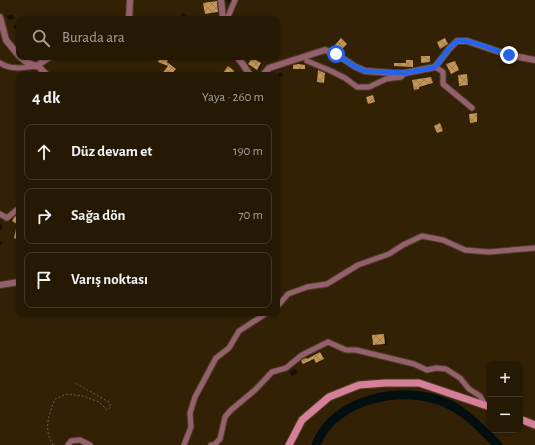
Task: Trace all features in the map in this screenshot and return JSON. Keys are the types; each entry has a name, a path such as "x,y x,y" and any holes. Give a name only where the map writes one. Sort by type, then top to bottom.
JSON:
{"main road":[{"path":"289,445 302,420 329,397 359,385 385,383 419,384 487,406"},
{"path":"523,420 535,425"}],"street":[{"path":"129,16 130,0"},
{"path":"221,0 223,16"},
{"path":"228,16 235,0"},
{"path":"0,17 6,40 16,52"},
{"path":"266,72 269,68 325,50 336,54 354,66 365,71 405,73 435,67 457,41 467,41 509,55 535,60"},
{"path":"24,60 39,67 44,72"},
{"path":"0,63 4,66 19,69 36,66 45,60"},
{"path":"240,60 248,72"},
{"path":"307,61 345,78 357,87 369,87 386,79 401,77 405,73"},
{"path":"435,67 443,72 443,84 472,108"},
{"path":"0,214 7,218 16,210"},
{"path":"280,304 288,294 307,287 327,284 358,265 389,254 422,236 443,240 465,250 489,252 535,248"},
{"path":"0,285 16,282"},
{"path":"184,445 191,427 190,413 195,396 216,358 229,348 239,331 262,316"},
{"path":"211,445 214,445 220,438 225,417 255,390 272,372 286,368 302,355 328,342 346,350 356,350 408,362 427,370 436,368 446,369 460,378 469,389 480,396 487,406"},
{"path":"68,445 71,441 80,440 90,445"}],"path":[{"path":"52,445 47,431 48,417 55,399 66,394 99,402 107,410 111,407 109,402 75,382"}],"building":[{"path":"217,1 218,12 205,14 203,3"},
{"path":"341,38 347,44 341,50 335,45"},
{"path":"445,38 448,44 440,49 437,42"},
{"path":"421,56 430,56 430,62 421,63"},
{"path":"159,60 168,60 167,62 176,69 174,72 163,72 168,66 158,62"},
{"path":"251,60 256,60 261,63 257,70 248,64"},
{"path":"406,60 413,60 413,67 394,66 394,63 406,63"},
{"path":"455,61 459,70 451,74 446,64"},
{"path":"293,65 305,65 305,69 293,69"},
{"path":"228,66 234,71 234,72 224,72"},
{"path":"318,70 325,73 324,83 317,82"},
{"path":"467,74 468,85 459,86 458,75"},
{"path":"431,77 433,83 414,90 412,80"},
{"path":"373,95 375,102 368,104 366,97"},
{"path":"477,113 477,122 470,123 469,114"},
{"path":"440,123 443,131 437,133 434,126"},
{"path":"15,216 16,216 16,223 12,221"},
{"path":"16,229 16,239 14,238"},
{"path":"384,334 385,344 373,345 372,335"},
{"path":"320,352 324,359 316,363 314,359 303,364 301,361 303,359 307,359"}],"waterway":[{"path":"316,445 325,429 338,416 354,406 372,399 411,395 429,397 446,403 461,411 498,445"}],"route":[{"path":"336,54 354,66 365,71 393,73 405,73 435,67 457,41 467,41 509,55"}]}
